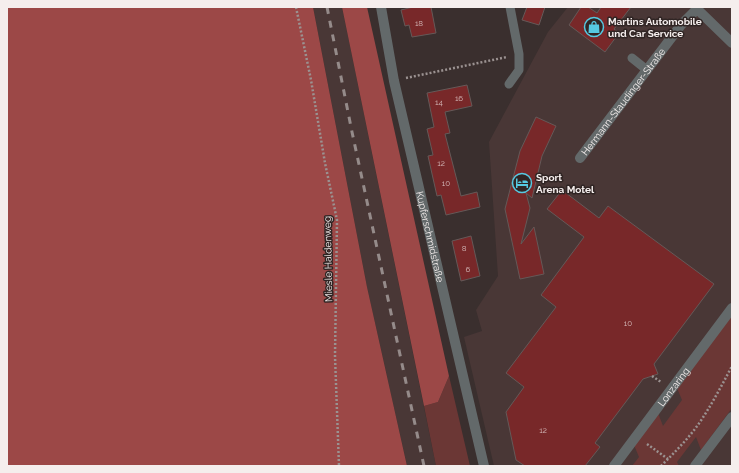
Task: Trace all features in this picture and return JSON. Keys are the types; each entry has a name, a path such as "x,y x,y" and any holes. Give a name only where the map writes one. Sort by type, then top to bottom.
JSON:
{"street":[{"name":"Kupferschmidstraße","path":"381,7 394,81 484,466"},
{"name":"Hermann-Staudinger-Straße","path":"580,158 681,25 696,8 732,43"},
{"name":"Lonzaring","path":"614,466 732,308"},
{"path":"695,466 732,417"}],"lane":[{"path":"509,84 519,70 519,54 510,7"},
{"path":"632,58 647,70"}],"path":[{"name":"Miesle Haldenweg","path":"296,7 337,220 335,356 339,466"},
{"path":"394,81 519,54"},
{"path":"661,466 678,449 699,423 714,400 732,366"},
{"path":"637,435 668,459"}],"shaded area":[{"path":"7,7 313,7 367,287 407,466 7,466"},
{"path":"313,7 342,7 436,466 407,466 367,287"},
{"path":"342,7 367,7 449,376 438,402 424,406"},
{"path":"568,7 732,7 732,466 494,466 464,337 482,331 476,310 498,276 489,142 548,32"},
{"path":"732,315 732,408 701,450 696,437 677,462 679,466 632,466 639,457 634,445 658,413 663,426 682,400 677,388"},
{"path":"449,376 470,466 436,466 424,406 438,402"}],"building":[{"path":"413,7 431,7 436,33 412,37 409,25 405,26 401,10"},
{"path":"527,7 545,7 539,25 522,20"},
{"name":"Martins Automobile und Car Service","path":"581,7 588,7 597,13 601,7 631,7 614,29 619,33 605,52 569,25"},
{"path":"467,85 472,106 445,112 450,133 445,134 461,196 477,192 480,207 446,215 441,195 437,196 428,156 433,155 427,129 434,127 427,93"},
{"path":"536,117 556,126 542,156 532,198 526,193 530,208 521,244 534,227 544,274 520,279 505,209 520,151"},
{"path":"562,190 599,218 608,206 714,284 654,364 658,374 643,379 595,443 600,447 585,466 525,466 516,460 506,412 524,387 506,373 556,307 541,295 584,237 547,209"},
{"path":"471,236 480,276 461,281 452,241"}],"railway":[{"path":"327,7 352,132 424,466"}],"place":[{"name":"Martins Automobile und Car Service","path":"594,27"},
{"name":"Sport Arena Motel","path":"522,183"}]}
